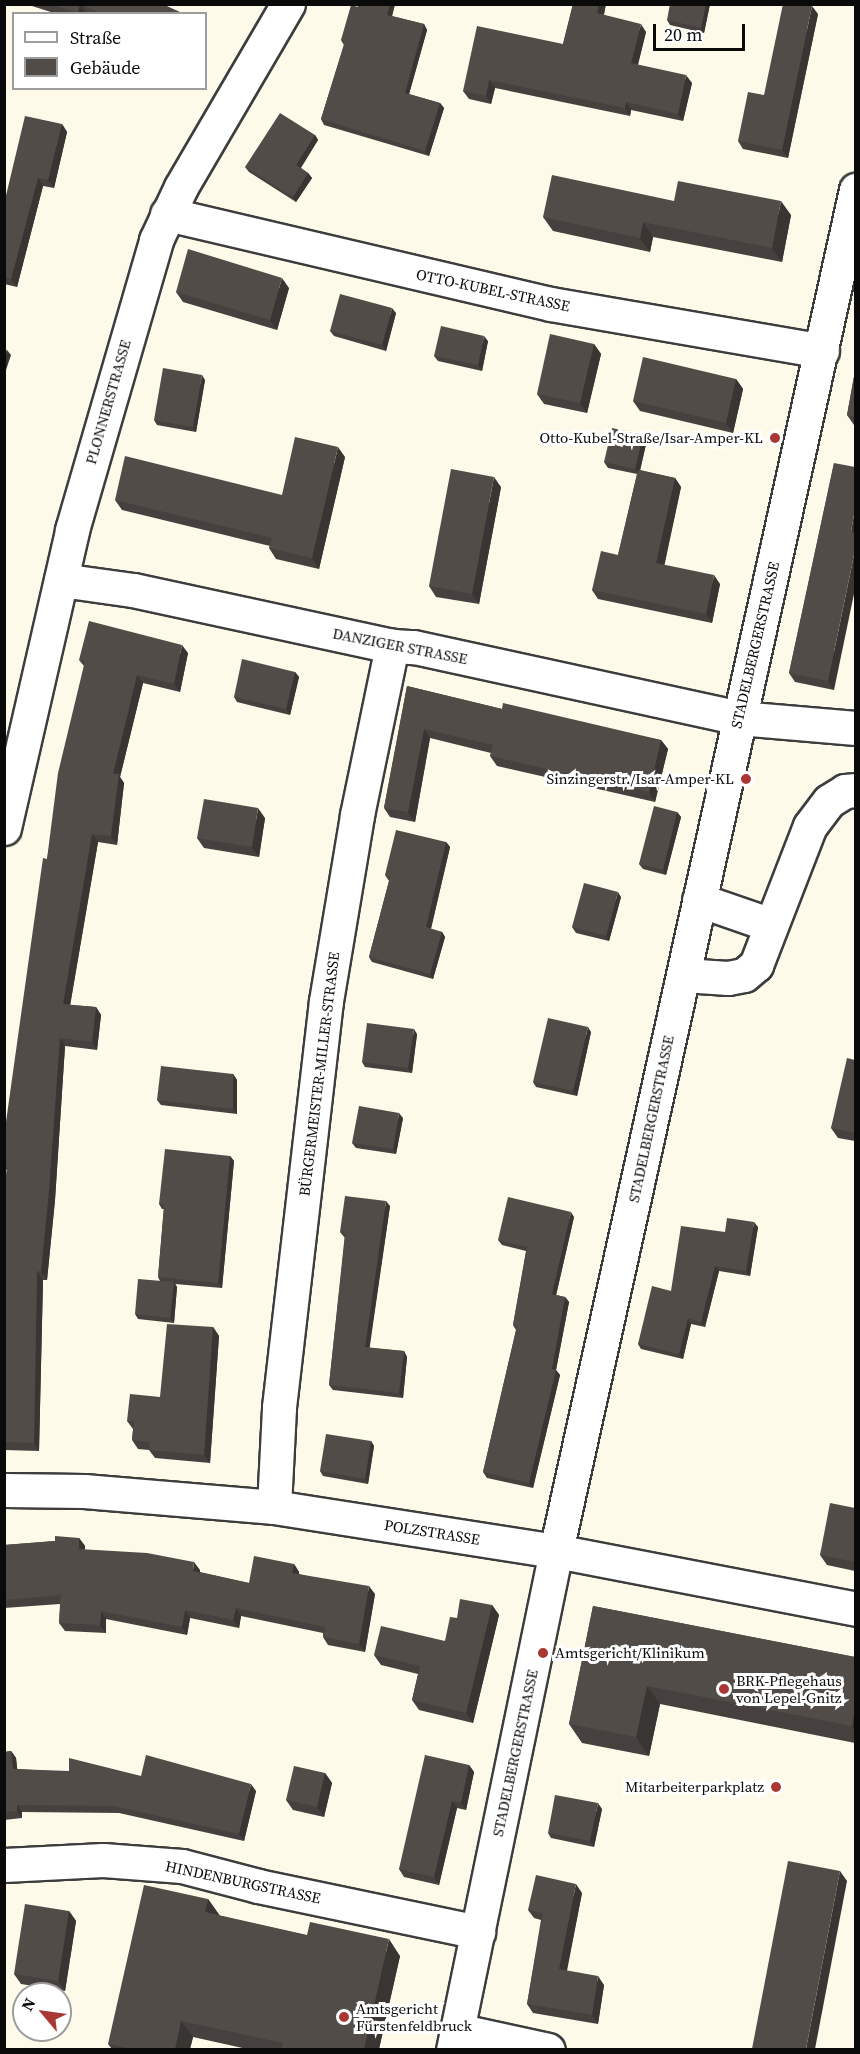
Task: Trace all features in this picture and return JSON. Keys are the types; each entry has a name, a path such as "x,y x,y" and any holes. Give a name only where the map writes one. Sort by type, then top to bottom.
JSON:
{"street":[{"name":"PLONNERSTRASSE","path":"5,819 61,580 124,344 166,214 288,4"},
{"name":"STADELBERGERSTRASSE","path":"455,2040 556,1551 739,718 822,351 845,297 855,190"},
{"name":"OTTO-KUBEL-STRASSE","path":"166,214 540,301 822,351"},
{"name":"DANZIGER STRASSE","path":"61,580 133,590 392,646 414,647 739,718 855,728"},
{"name":"BÜRGERMEISTER-MILLER-STRASSE","path":"274,1507 279,1407 326,1001 357,814 392,646"},
{"path":"683,975 728,978 744,975 756,965 810,826 829,801 845,791 855,790"},
{"path":"699,900 771,925"},
{"name":"POLZSTRASSE","path":"4,1490 84,1491 274,1507 556,1551 855,1609"},
{"name":"HINDENBURGSTRASSE","path":"4,1865 104,1860 182,1866 258,1886 478,1932"},
{"path":"455,2040 548,2049"}],"building":[{"path":"49,4 80,4 78,12"},
{"path":"80,4 162,4 180,12 98,12"},
{"path":"359,4 390,4 387,15 424,24 405,93 440,103 425,151 321,119 345,41 341,40 351,5 358,7"},
{"path":"573,4 599,4 597,13 641,24 631,63 686,75 678,114 626,102 625,108 489,80 486,96 463,91 477,26 563,44"},
{"path":"670,4 706,4 701,28 667,20"},
{"path":"783,4 812,6 782,150 738,141 748,92 764,95"},
{"path":"280,113 315,135 296,165 308,173 293,197 245,167"},
{"path":"25,116 62,124 48,180 38,178 11,279 4,277 4,204"},
{"path":"552,175 674,201 678,181 781,201 772,248 643,222 640,238 543,217"},
{"path":"188,249 282,278 270,320 176,292"},
{"path":"340,294 392,308 382,345 330,331"},
{"path":"441,326 484,336 478,365 434,356"},
{"path":"550,334 594,344 580,403 537,394"},
{"path":"643,357 736,379 726,423 633,401"},
{"path":"163,368 202,375 193,427 154,420"},
{"path":"855,371 855,417 847,415"},
{"path":"612,428 643,435 635,469 604,462"},
{"path":"295,437 338,447 312,558 269,548 272,538 115,500 125,456 282,495"},
{"path":"834,463 855,467 855,509 851,532 855,533 855,550 828,681 789,673"},
{"path":"451,469 494,477 472,594 429,586"},
{"path":"638,470 675,478 656,563 714,575 706,614 592,590 601,551 618,555"},
{"path":"89,621 182,645 174,684 137,675 113,774 119,774 111,836 92,834 63,1004 96,1007 92,1042 60,1038 41,1272 37,1271 34,1443 4,1442 4,1191 7,1167 4,1167 5,1129 43,858 47,859 58,773 85,661 79,660"},
{"path":"242,659 295,672 286,709 234,697"},
{"path":"407,686 502,709 503,703 661,740 649,792 490,756 493,745 424,729 408,812 384,808"},
{"path":"204,799 258,808 252,847 197,838"},
{"path":"654,806 677,812 663,870 639,864"},
{"path":"396,830 446,842 426,927 442,932 430,974 369,957 390,877 385,875"},
{"path":"584,883 618,892 606,936 572,927"},
{"path":"548,1018 588,1027 573,1091 533,1082"},
{"path":"367,1023 414,1029 408,1068 362,1062"},
{"path":"847,1058 855,1060 855,1133 831,1128"},
{"path":"161,1066 233,1074 233,1109 157,1100"},
{"path":"359,1106 399,1113 393,1149 352,1143"},
{"path":"165,1149 230,1156 218,1283 158,1277 164,1205 159,1204"},
{"path":"345,1196 386,1201 365,1347 404,1351 399,1393 329,1385 345,1233 340,1232"},
{"path":"508,1197 571,1212 552,1294 565,1297 552,1369 556,1370 529,1483 483,1472 517,1326 513,1325 527,1247 498,1240"},
{"path":"727,1218 754,1222 746,1271 715,1266 701,1322 688,1318 679,1354 638,1344 652,1286 671,1291 681,1226 725,1232"},
{"path":"138,1279 174,1282 170,1318 135,1314"},
{"path":"167,1324 213,1327 204,1455 149,1450 150,1442 132,1440 134,1421 127,1421 130,1394 160,1397"},
{"path":"326,1434 371,1441 365,1479 320,1471"},
{"path":"830,1503 855,1508 855,1562 820,1555"},
{"path":"55,1536 79,1538 79,1549 147,1553 194,1562 193,1571 249,1583 254,1556 294,1564 292,1573 369,1586 359,1644 323,1637 325,1627 236,1608 233,1620 185,1610 182,1627 101,1611 100,1625 59,1623 61,1595 4,1600 4,1545 55,1541"},
{"path":"460,1599 492,1605 466,1713 412,1700 420,1666 374,1655 381,1626 445,1641 450,1617 457,1618"},
{"name":"BRK-Pflegehaus von Lepel-Gnitz","path":"593,1606 855,1657 855,1709 852,1726 647,1686 636,1737 569,1724"},
{"path":"11,1751 13,1769 69,1771 69,1758 141,1776 146,1755 251,1784 239,1834 114,1806 17,1805 17,1811 4,1812 4,1752"},
{"path":"425,1755 469,1765 461,1803 452,1801 434,1877 399,1869"},
{"path":"294,1766 325,1773 317,1807 286,1800"},
{"path":"555,1795 598,1803 590,1841 548,1833"},
{"path":"788,1861 840,1871 806,2049 752,2049"},
{"path":"536,1875 576,1884 559,1969 598,1976 592,2015 527,2004 543,1913 528,1910"},
{"path":"144,1885 208,1899 205,1912 307,1935 310,1922 389,1939 364,2049 281,2049 283,2043 181,2021 175,2049 133,2049 108,2044"},
{"path":"25,1904 69,1911 58,1981 14,1974"}],"place":[{"name":"Otto-Kubel-Straße/Isar-Amper-KL","path":"775,438"},
{"name":"Sinzingerstr./Isar-Amper-KL","path":"746,779"},
{"name":"Amtsgericht/Klinikum","path":"543,1653"},
{"name":"BRK-Pflegehaus von Lepel-Gnitz","path":"724,1689"},
{"name":"Mitarbeiterparkplatz","path":"776,1787"},
{"name":"Amtsgericht Fürstenfeldbruck","path":"344,2017"}]}
